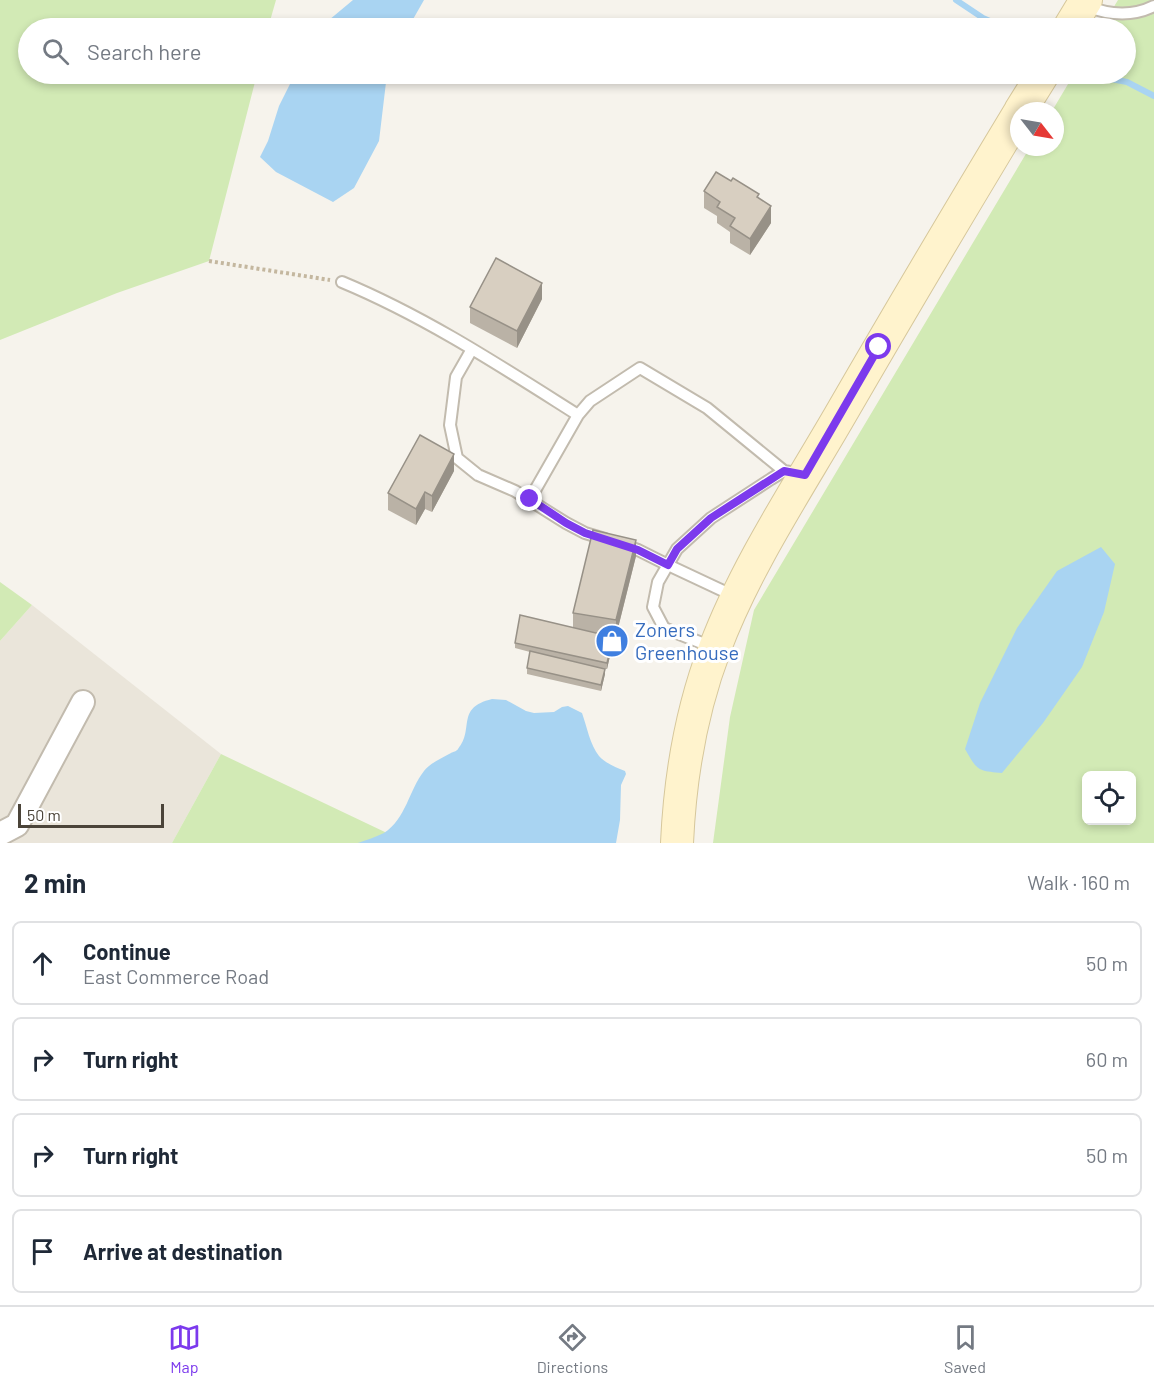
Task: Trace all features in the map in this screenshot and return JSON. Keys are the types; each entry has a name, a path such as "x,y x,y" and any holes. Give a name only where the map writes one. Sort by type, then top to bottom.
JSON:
{"main road":[{"path":"1026,102 1037,84"},
{"path":"677,843 686,753 699,698 715,648 737,597 763,548 795,473 907,300 1010,129"}],"street":[{"path":"12,834 83,702"}],"lane":[{"path":"1080,11 1123,14 1146,10 1154,6"},
{"path":"342,282 423,321 578,415"},
{"path":"472,349 456,377 450,425 457,458 478,475 530,499 585,533 638,550 737,597"},
{"path":"530,499 578,415 590,401 640,368 707,408 795,473 711,518 677,549 658,582 653,608 664,628 715,648"}],"path":[{"path":"209,261 342,282"}],"shaded area":[{"path":"32,605 221,754 172,843 0,843 0,641"}],"green space":[{"path":"0,0 276,0 271,18 18,18 18,84 254,84 209,261 117,293 0,340"},
{"path":"1118,0 1154,0 1154,843 713,843 730,717 754,610 1025,156 1064,156 1064,102 1057,102 1068,84 1136,84 1136,18 1107,18"},
{"path":"0,582 32,605 0,641"},
{"path":"221,754 408,843 172,843"}],"water":[{"path":"353,0 424,0 414,18 331,18"},
{"path":"290,84 386,84 379,141 354,188 333,202 276,172 260,157 268,141 279,106"},
{"path":"1101,547 1115,564 1104,612 1082,667 1043,723 1002,773 982,770 975,765 965,749 980,703 1017,628 1057,571"},
{"path":"492,699 506,700 534,713 554,712 568,706 582,713 596,752 608,763 625,771 626,774 621,785 620,820 616,843 358,843 384,833 391,827 402,812 424,771 433,763 458,749 463,741 467,720 473,708"}],"building":[{"path":"716,172 731,181 733,178 759,194 757,197 771,206 750,239 730,226 735,218 717,207 720,202 704,191"},
{"path":"496,258 542,283 517,331 470,307"},
{"path":"420,435 454,454 432,496 425,492 416,509 388,493"},
{"path":"593,530 636,540 616,620 573,613"},
{"path":"520,615 613,637 607,663 515,643"},
{"path":"530,651 605,669 601,685 527,668"}],"waterway":[{"path":"956,0 983,18"},
{"path":"1131,84 1154,96"}],"place":[{"name":"Zoners Greenhouse","path":"612,641"}],"route":[{"path":"530,499 585,533 638,550 668,565 677,549 711,518 784,471 805,475 879,347"}]}
